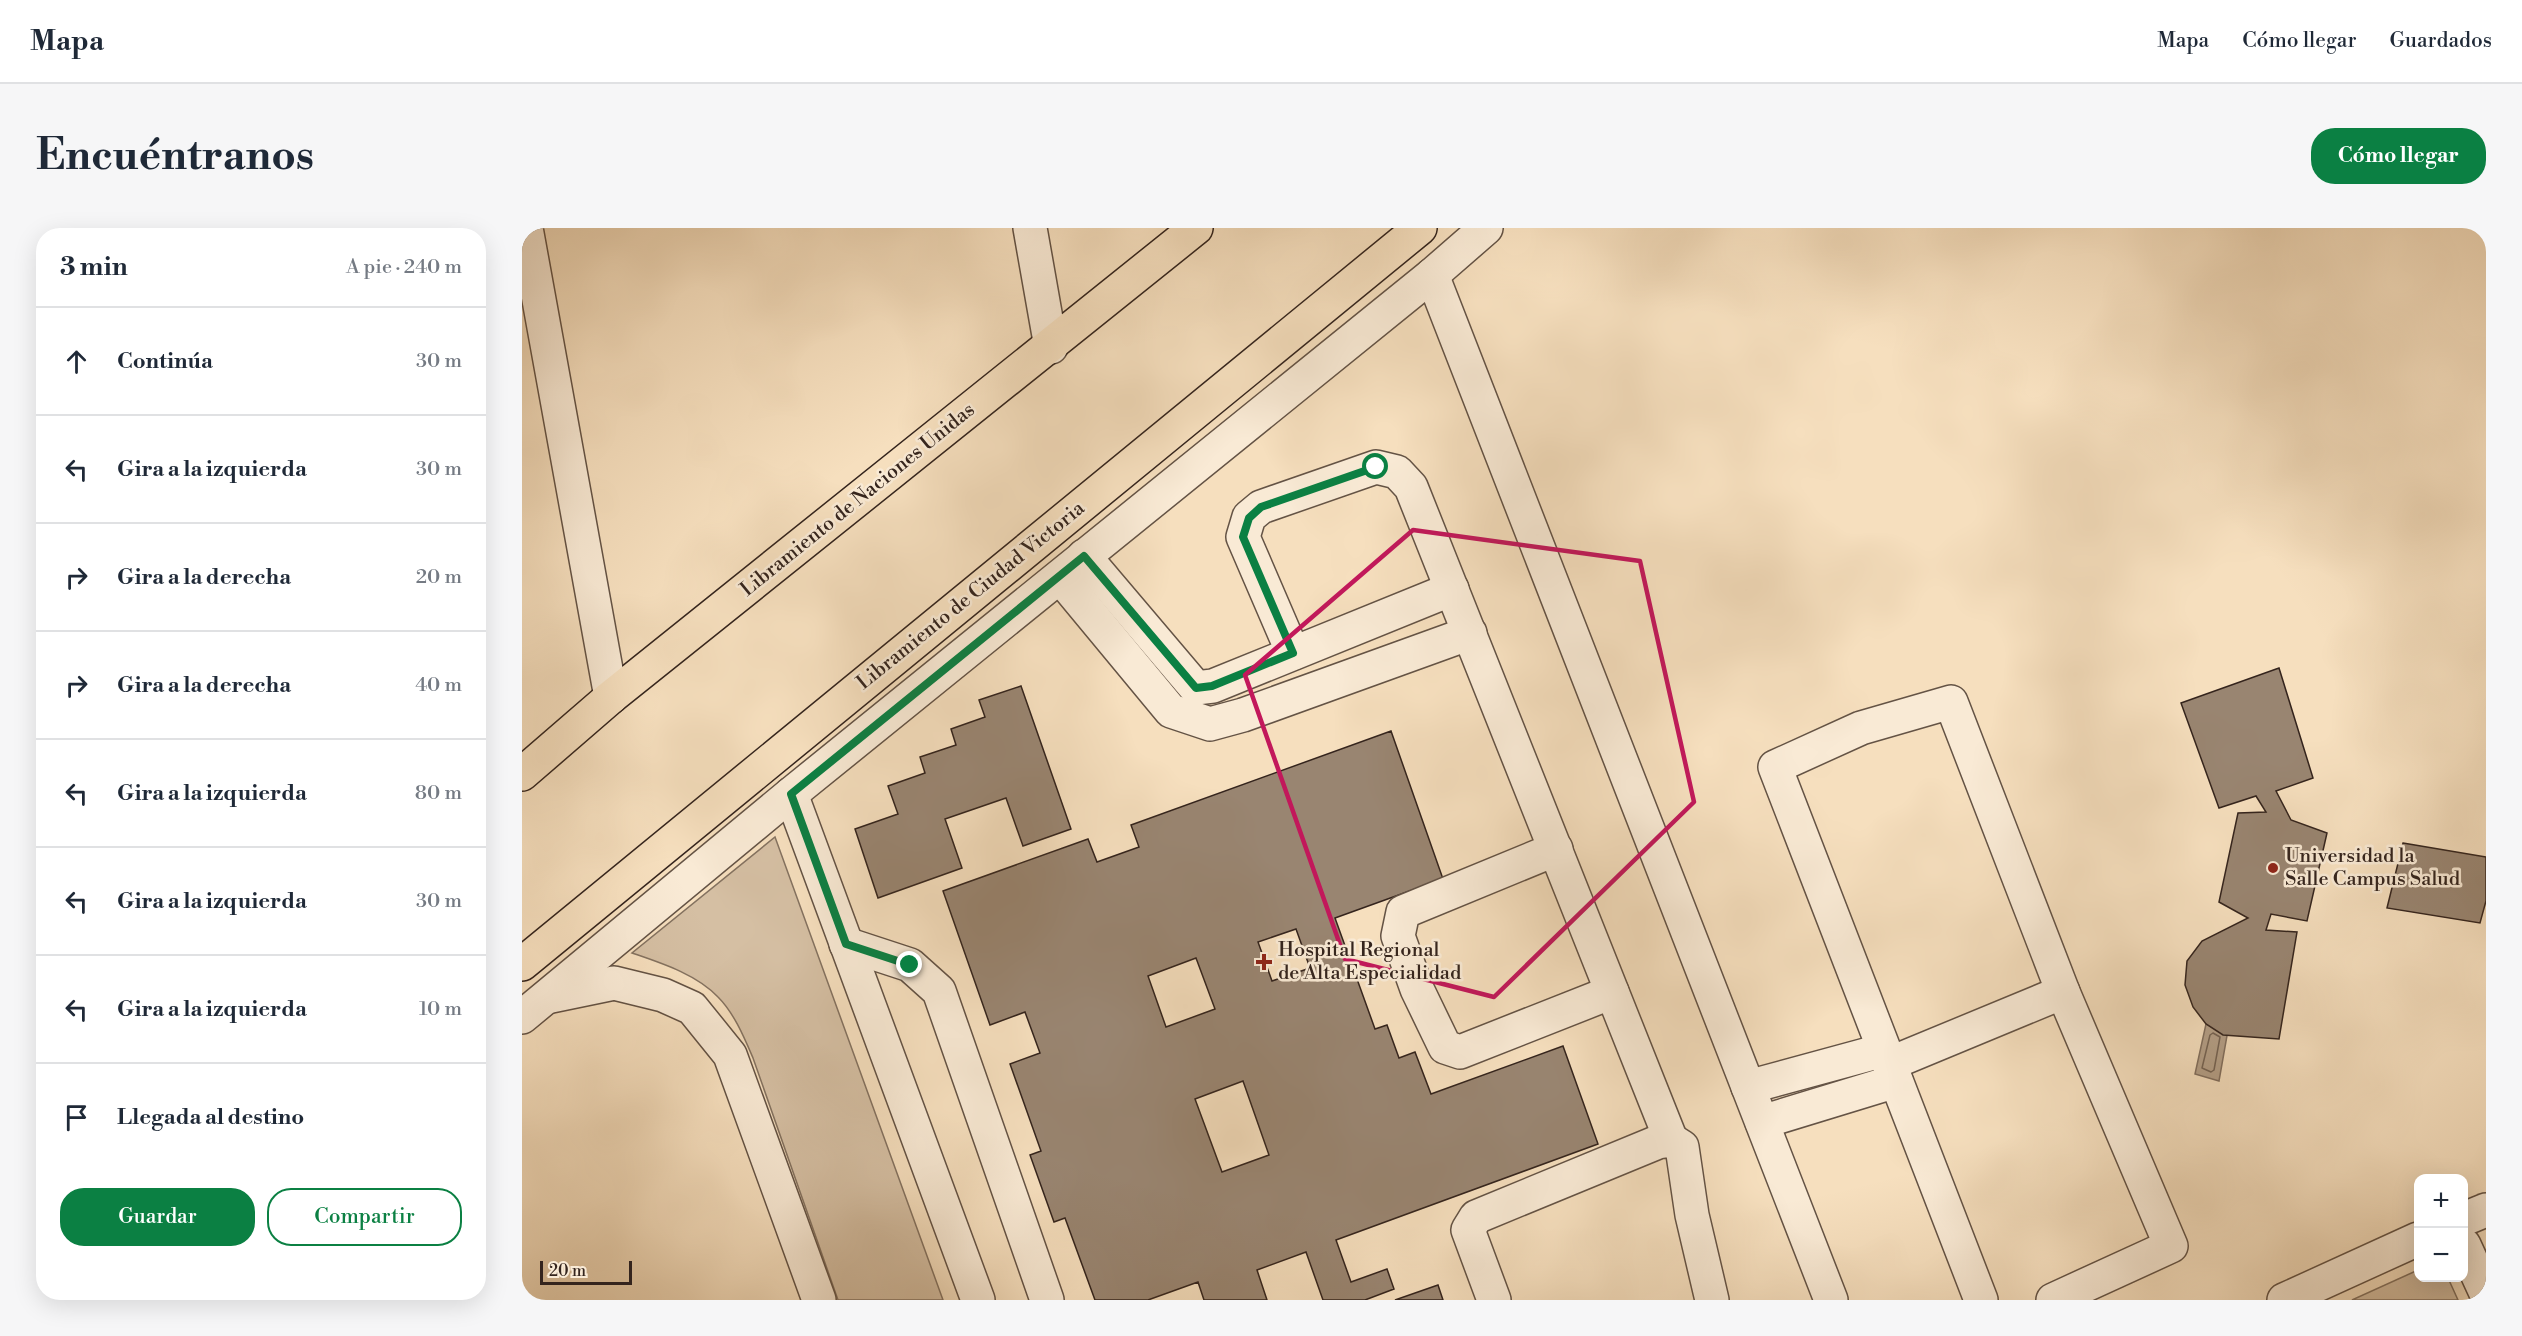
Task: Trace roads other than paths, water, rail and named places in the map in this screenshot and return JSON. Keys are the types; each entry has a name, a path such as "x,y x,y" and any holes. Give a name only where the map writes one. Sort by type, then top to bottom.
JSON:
{"highway":[{"name":"Libramiento de Naciones Unidas","path":"522,774 611,698 1051,347 1196,228"},
{"name":"Libramiento de Ciudad Victoria","path":"522,964 1419,228"}],"street":[{"path":"525,228 611,698"},
{"path":"1030,228 1051,347"},
{"path":"534,1007 791,794 1432,275 1486,228"},
{"path":"1432,275 1831,1300"},
{"path":"1293,653 1243,537 1249,518 1261,507 1376,467 1397,472 1412,487 1671,1140 1682,1147 1692,1215 1712,1300"},
{"path":"1072,566 1196,688"},
{"path":"1072,566 1172,711 1210,724 1243,715 1470,633"},
{"path":"1172,711 1196,688 1212,686 1452,589"},
{"path":"1981,1300 1775,767 1861,728 1951,702 2063,992 2171,1246 2053,1300"},
{"path":"791,794 978,1300"},
{"path":"1556,849 1403,912 1398,936 1417,989 1445,1047 1460,1052 1612,992"},
{"path":"846,944 910,965 939,991 1047,1300"},
{"path":"534,1007 614,983 663,994 692,1008 730,1055 819,1300"},
{"path":"1762,1122 1889,1065 2063,992"},
{"path":"1748,1087 1889,1065"},
{"path":"1494,1300 1468,1230 1476,1216 1658,1142 1671,1140"},
{"path":"2468,1217 2486,1210"},
{"path":"2284,1300 2414,1241"},
{"path":"2468,1255 2486,1293"}],"water":[{"path":"2206,1024 2228,1030 2219,1081 2195,1074"}],"place":[{"name":"Universidad la Salle Campus Salud","path":"2273,868"},
{"name":"Hospital Regional de Alta Especialidad","path":"1264,962"}]}
